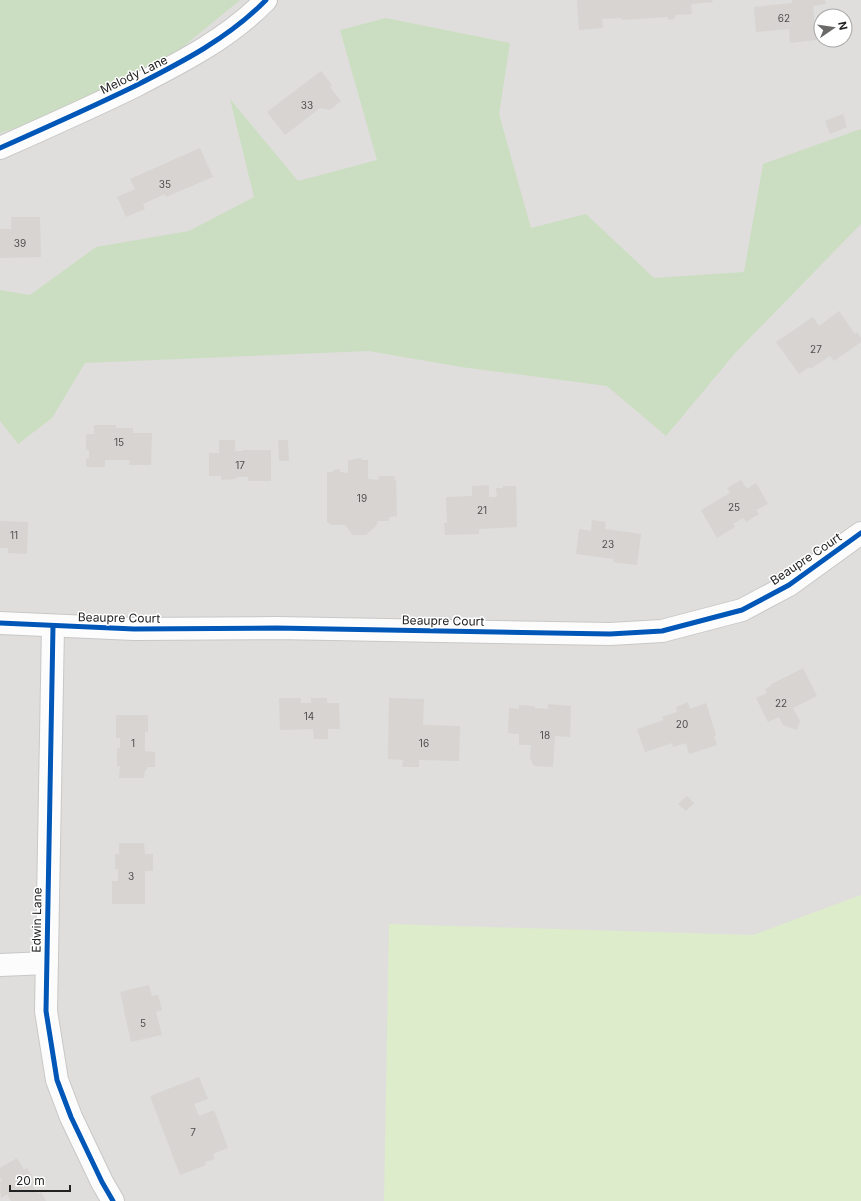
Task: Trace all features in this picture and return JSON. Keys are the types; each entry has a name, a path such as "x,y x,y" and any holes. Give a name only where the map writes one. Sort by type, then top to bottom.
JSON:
{"street":[{"name":"Melody Lane","path":"0,148 104,101 179,64 212,44 254,12 266,0"},
{"name":"Beaupre Court","path":"0,623 134,629 284,628 610,634 662,631 742,610 789,585 861,533"},
{"name":"Edwin Lane","path":"53,626 46,1011 57,1080 71,1117 102,1182 113,1201"},
{"path":"0,965 47,963"}],"shaded area":[{"path":"0,0 861,0 861,1201 0,1201"}],"green space":[{"path":"0,0 240,0 173,55 32,123 0,133"},
{"path":"386,18 510,43 499,114 531,228 586,214 654,278 744,272 763,164 861,129 861,224 736,352 666,436 607,386 461,367 369,351 85,363 52,418 18,444 0,421 0,290 30,295 96,247 189,231 254,197 230,99 298,181 377,160 340,30"},
{"path":"861,895 861,1201 384,1201 389,924 753,935"}],"building":[{"path":"577,0 712,0 713,2 691,4 692,14 675,15 675,19 668,20 668,17 622,20 622,18 602,19 603,28 579,30"},
{"path":"792,0 825,0 826,4 813,6 813,40 790,43 789,29 756,32 754,7 792,3"},
{"path":"321,71 332,85 330,87 341,101 330,110 320,108 285,135 267,112"},
{"path":"843,114 847,127 830,134 825,121"},
{"path":"200,148 213,177 166,197 165,194 143,204 145,209 126,217 117,197 135,189 130,179"},
{"path":"11,217 40,217 41,257 0,258 0,229 11,229"},
{"path":"839,311 855,334 857,332 861,338 861,342 834,361 830,356 799,374 776,342 813,317 819,326"},
{"path":"94,425 116,425 116,428 133,428 133,433 152,433 151,465 129,465 130,460 105,460 105,467 86,467 86,459 89,459 89,450 86,450 86,434 94,434"},
{"path":"219,440 235,440 235,451 271,450 271,481 248,481 248,477 237,477 236,479 221,480 221,476 209,476 209,453 219,453"},
{"path":"278,440 288,440 289,461 279,461"},
{"path":"356,458 368,460 368,479 378,480 379,476 394,476 396,480 397,516 389,517 389,521 378,521 376,526 366,535 353,535 345,525 332,525 327,522 327,472 340,469 340,472 348,473 348,460"},
{"path":"741,480 747,489 756,483 768,504 756,510 759,514 746,522 743,518 733,524 735,527 717,538 701,510 730,493 727,488"},
{"path":"489,485 489,497 497,497 496,488 503,488 503,486 516,486 517,527 479,529 479,534 445,535 444,523 447,523 446,497 472,496 472,486"},
{"path":"592,520 606,522 605,529 641,534 637,565 613,562 614,559 576,554 579,529 591,531"},
{"path":"0,521 28,522 27,554 8,553 8,548 0,548"},
{"path":"803,668 817,696 793,708 800,721 797,730 783,725 779,717 768,722 756,698 767,693 765,689 771,686 770,685"},
{"path":"279,698 301,698 301,703 311,703 311,698 327,698 327,703 339,703 340,729 328,729 328,739 314,739 313,729 280,730"},
{"path":"389,698 424,699 423,725 460,726 459,761 419,760 419,767 402,767 403,760 388,759"},
{"path":"688,702 690,709 706,703 716,735 714,736 717,745 689,754 686,743 673,747 672,743 645,752 637,729 664,720 662,717 677,712 676,707"},
{"path":"548,704 571,706 570,737 555,736 553,767 534,766 530,758 531,745 519,745 519,734 508,733 509,708 519,709 519,705 548,709"},
{"path":"116,715 148,715 148,732 145,732 145,751 155,752 155,767 147,767 144,778 119,778 120,766 117,766 117,748 120,748 120,738 116,738"},
{"path":"687,796 694,803 686,811 678,804"},
{"path":"119,843 144,843 145,854 153,854 153,871 145,871 145,904 112,904 112,881 118,881 118,869 115,869 115,854 119,854"},
{"path":"149,985 152,996 158,995 162,1010 156,1012 162,1035 131,1042 120,992"},
{"path":"199,1077 208,1099 194,1104 199,1116 214,1110 228,1148 213,1154 215,1159 205,1162 206,1165 180,1175 150,1096"},
{"path":"17,1158 24,1170 27,1168 36,1183 32,1185 38,1194 41,1192 46,1201 11,1201 7,1194 1,1198 0,1182 2,1181 0,1177 0,1168"}],"cycle path":[{"path":"0,148 68,118 153,77 221,38 252,14 266,0"},
{"path":"0,623 134,629 276,628 610,634 662,631 742,610 789,585 861,533"},
{"path":"53,626 46,1011 57,1080 71,1117 102,1182 113,1201"}]}
